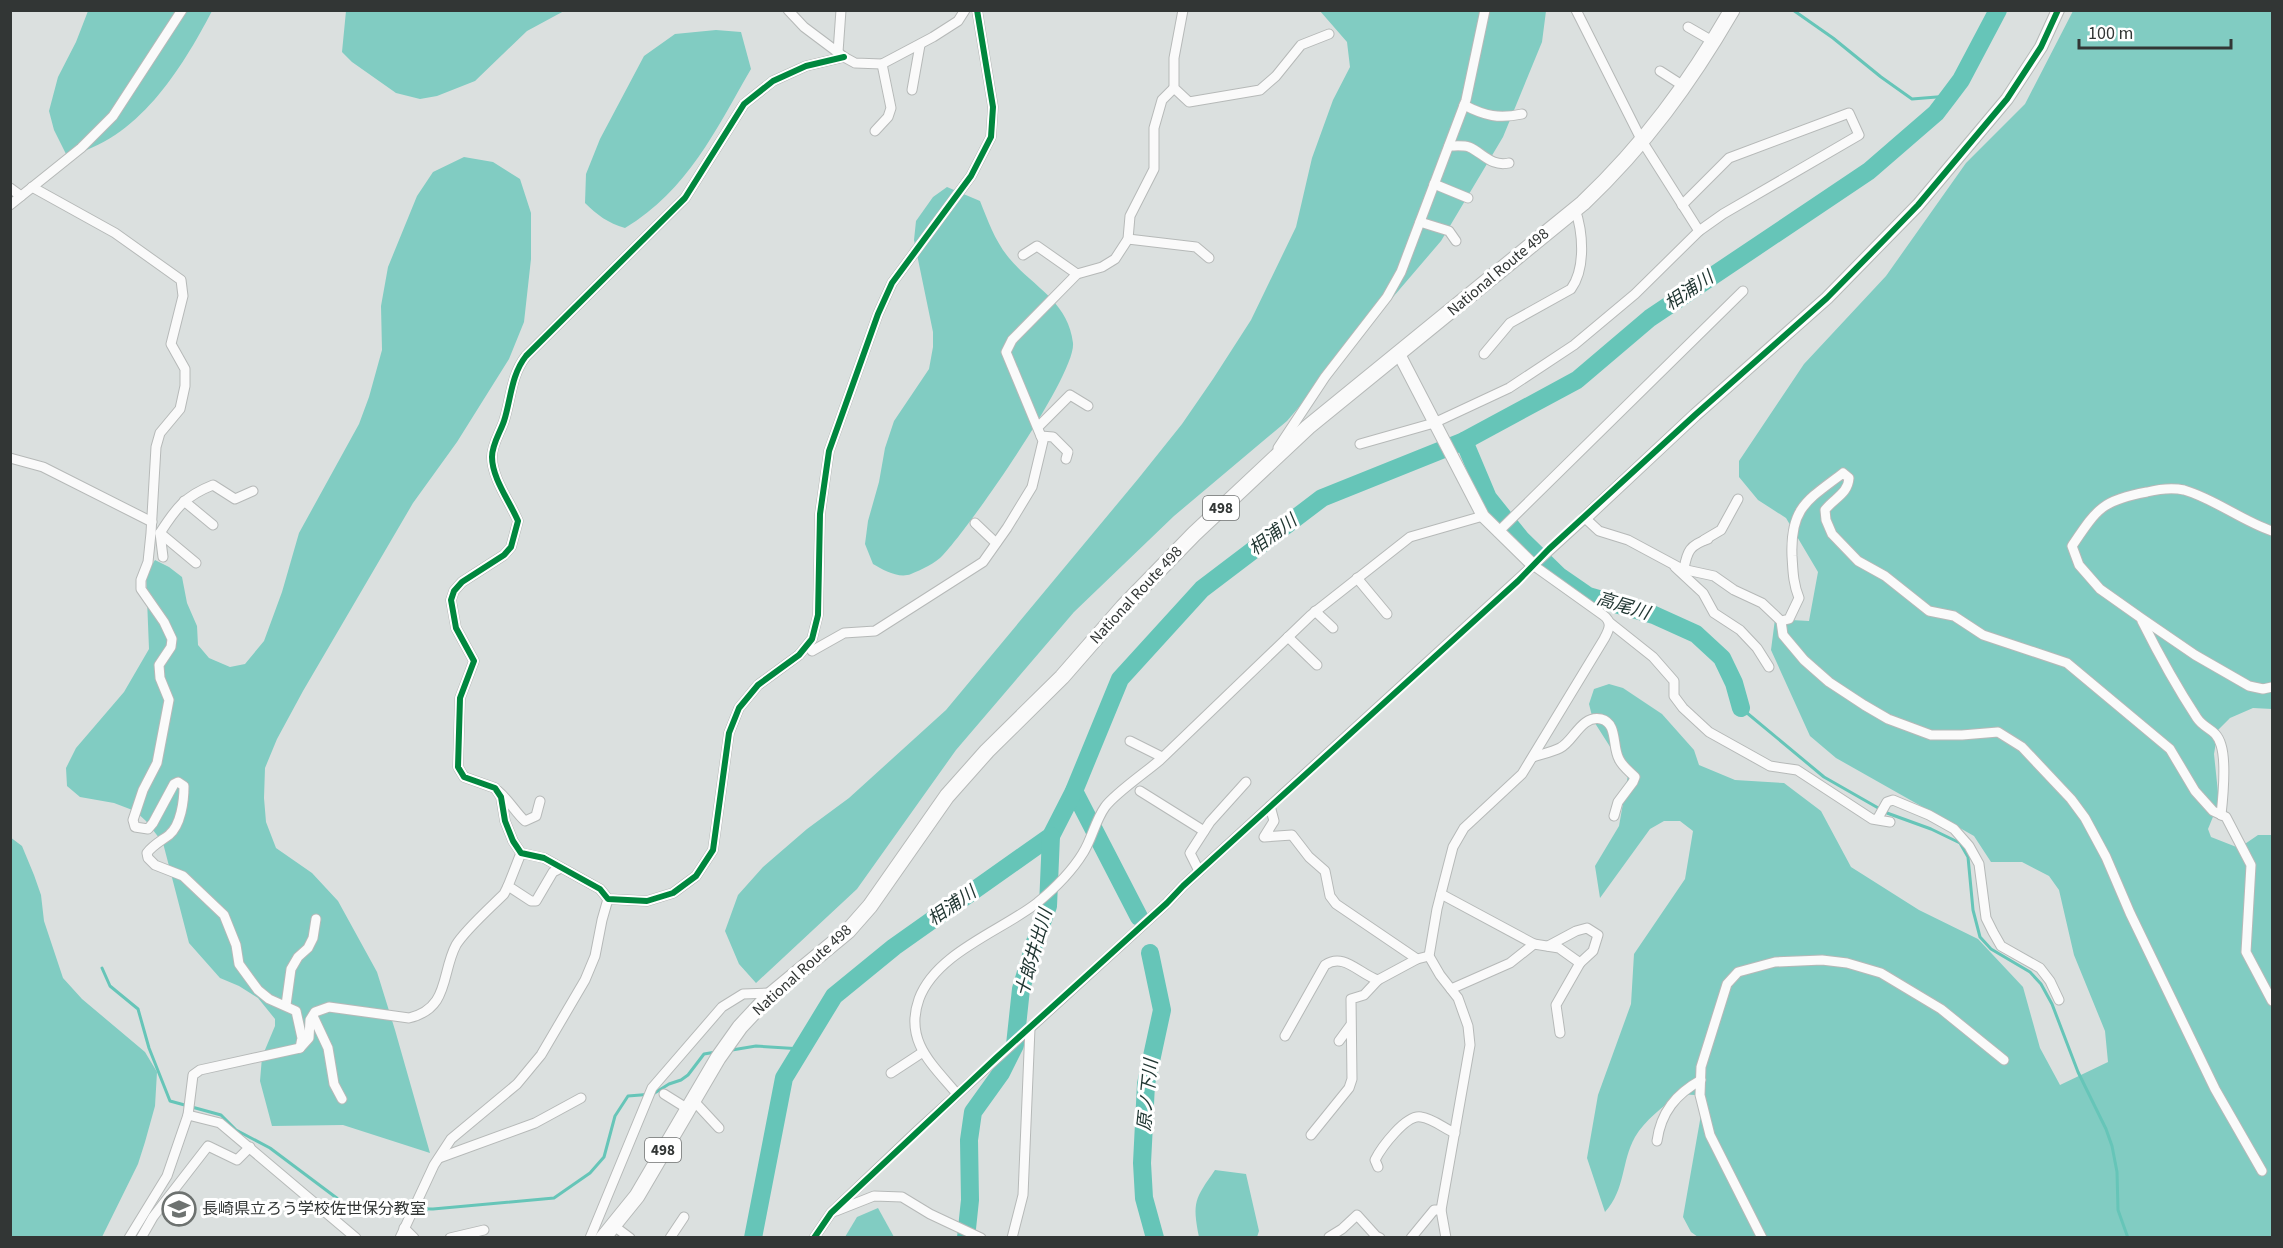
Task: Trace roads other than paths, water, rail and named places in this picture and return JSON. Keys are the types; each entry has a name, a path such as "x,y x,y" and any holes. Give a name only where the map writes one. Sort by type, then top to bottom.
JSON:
{"highway":[{"name":"National Route 498","path":"608,1232 637,1196 690,1104 735,1034 773,993 848,931 870,906 946,796 987,751 1062,677 1154,574 1270,460 1575,209 1610,177 1685,87 1732,10"}],"street":[{"path":"10,205 81,148 113,116 182,10"},
{"path":"788,10 804,27 855,63 882,64 920,45 958,21 965,10"},
{"path":"841,10 841,54"},
{"path":"496,790 501,797 505,821 521,853 544,858 600,890 608,899 647,901 673,892 696,876 713,850 729,733 739,708 758,685 799,655 813,639 818,615 820,514 828,451 878,314 892,282 970,176 991,138 993,108 977,10"},
{"path":"812,651 844,633 875,631 983,562 1032,487 1043,441 1006,352 1012,340 1077,274 1102,267 1115,259 1128,239 1130,216 1154,169 1154,128 1162,100 1174,88 1174,58 1183,10"},
{"path":"1270,460 1325,377 1387,297 1401,272 1464,105 1485,10"},
{"path":"1576,10 1642,141 1699,231"},
{"path":"814,1238 831,1213 957,1094 1695,415 1827,298 1918,205 2007,99 2041,47 2058,10"},
{"path":"1688,27 1714,42"},
{"path":"1174,88 1189,102 1260,90 1276,76 1301,45 1329,34"},
{"path":"912,90 920,45"},
{"path":"540,801 536,816 525,820 519,816 510,801 496,790 464,777 458,767 460,698 474,661 456,628 451,600 454,591 462,582 504,555 511,547 517,530 518,521 496,473 492,457 504,423 518,366 685,198 744,104 773,81 841,54"},
{"path":"875,131 888,117 891,108 882,64"},
{"path":"1660,70 1685,87"},
{"path":"1464,105 1482,115 1495,118 1522,114"},
{"path":"1360,444 1436,427 1509,388 1574,345 1635,294 1699,231 1758,192 1859,135 1849,113 1729,158 1682,206"},
{"path":"1449,146 1467,146 1493,163 1509,164"},
{"path":"1434,184 1467,198"},
{"path":"10,188 21,196"},
{"path":"32,188 115,233 181,280 183,296 171,344 185,369 185,386 180,409 160,433 156,447 152,522 164,557"},
{"path":"1484,354 1510,323 1571,289 1575,283 1580,273 1581,225 1575,209"},
{"path":"1420,222 1449,231 1456,241"},
{"path":"1128,239 1196,247 1209,258"},
{"path":"1023,255 1037,246 1077,274"},
{"path":"1500,530 1743,291"},
{"path":"1399,354 1483,516 1653,657 1674,681 1674,696 1683,708 1709,732 1770,766 1797,770 1872,819 1879,817 1890,822"},
{"path":"1039,432 1070,395 1088,406"},
{"path":"1039,432 1053,437 1068,452 1066,459"},
{"path":"10,458 43,467 152,522"},
{"path":"1781,621 1789,620 1799,598 1793,583 1791,541 1795,518 1804,504 1843,473 1850,478 1849,485 1842,495 1833,500 1825,510 1826,520 1832,534 1858,561 1885,576 1929,610 1954,616 1983,635 2067,663 2170,749 2195,791 2213,811 2226,817 2251,865 2246,952 2272,1001"},
{"path":"253,491 235,500 213,485 193,493 178,506 156,533 141,580 141,589 164,622 172,639 171,647 159,665 160,678 169,700 157,763 143,790 133,820 135,827 148,829 174,784 178,782 184,786 184,797 175,829 151,847 147,853 148,858 155,865 183,876 224,915 237,945 239,964 258,990 269,999 296,1011 302,1038 300,1048"},
{"path":"2272,531 2183,490 2165,488 2121,497 2109,502 2091,518 2072,546 2079,565 2100,589 2141,618 2195,655 2249,686 2263,689 2272,687"},
{"path":"1684,569 1687,552 1721,530 1738,499"},
{"path":"184,501 213,525"},
{"path":"957,1094 923,1052 915,1038 914,1018 919,997 933,976 960,952 1037,903 1067,874 1083,852 1105,806 1162,757 1316,611 1410,537 1483,516"},
{"path":"1585,518 1599,531 1628,540 1684,569 1714,576 1734,590 1762,603 1781,621 1783,635 1804,660 1829,682 1888,719 1931,735 1998,732 2022,747 2071,799 2085,818 2106,857 2130,914 2211,1080 2262,1171"},
{"path":"975,523 996,543"},
{"path":"156,533 196,563"},
{"path":"1704,540 1721,536"},
{"path":"1671,563 1703,593 1714,613 1740,630 1757,648 1769,667"},
{"path":"1358,578 1387,614"},
{"path":"1316,611 1333,628"},
{"path":"2141,618 2164,667 2199,721 2215,731 2222,746 2221,815"},
{"path":"1446,1238 1442,1210 1470,1045 1465,1017 1458,998 1429,956 1429,945 1453,847 1464,828 1522,774 1609,630 1609,622"},
{"path":"1288,637 1317,665"},
{"path":"1533,757 1561,748 1587,721 1598,718 1607,721 1613,730 1619,761 1635,777 1618,802 1614,816"},
{"path":"1130,741 1162,757"},
{"path":"1199,871 1190,853 1204,831 1246,782"},
{"path":"1140,791 1204,831"},
{"path":"1879,817 1886,804 1893,800 1929,815 1954,829 1969,846 1979,864 1986,918 2001,946 2040,968 2050,981 2059,1000"},
{"path":"1270,806 1274,820 1264,837 1292,835 1309,857 1325,871 1330,896 1336,904 1417,959"},
{"path":"129,1238 167,1176 188,1112 193,1075 200,1070 300,1048 309,1038 310,1020 315,1012 329,1007 409,1018 422,1014 444,987 457,943 504,894 521,853"},
{"path":"508,886 531,901 536,901 553,872 561,868"},
{"path":"1441,894 1534,944 1559,948 1580,963"},
{"path":"414,1238 402,1233 451,1138 517,1084 541,1055 585,980 595,956 608,899"},
{"path":"286,1005 291,969 314,938 316,919"},
{"path":"1548,946 1576,931 1587,928 1598,935 1593,951 1580,963 1556,1005 1560,1033"},
{"path":"1451,989 1510,963 1534,944"},
{"path":"1311,1135 1348,1088 1352,1079 1351,999 1364,995 1378,980 1417,959 1429,956"},
{"path":"1285,1036 1324,965 1332,960 1341,959 1369,977 1378,980"},
{"path":"1762,1238 1710,1135 1700,1095 1701,1066 1727,984 1738,972 1753,967 1822,960 1847,963 1881,973 1941,1009 2004,1060"},
{"path":"590,1238 652,1088 722,1007 743,994 773,993"},
{"path":"313,1016 328,1048 334,1084 342,1099"},
{"path":"1339,1041 1350,1025"},
{"path":"1012,1238 1023,1195 1030,1028"},
{"path":"891,1073 923,1052"},
{"path":"1657,1140 1659,1124 1670,1104 1686,1088 1701,1080"},
{"path":"664,1094 690,1104 719,1128"},
{"path":"439,1158 535,1123 581,1098"},
{"path":"188,1112 220,1123 356,1238"},
{"path":"1378,1167 1375,1161 1380,1151 1409,1119 1421,1116 1455,1134"},
{"path":"141,1238 153,1216 208,1146 237,1160 250,1147"},
{"path":"831,1213 874,1196 902,1197 930,1214 981,1238"},
{"path":"1411,1238 1434,1210 1442,1210"},
{"path":"1329,1237 1357,1215 1380,1238"},
{"path":"670,1238 684,1217"},
{"path":"450,1238 474,1235 484,1230"},
{"path":"608,1232 630,1238"}],"waterway":[{"path":"1793,10 1912,99 1949,96"},
{"name":"相浦川","path":"753,1238 784,1078 834,996 894,947 1051,836 1074,791 1120,679 1202,589 1322,498 1464,441 1577,380 1650,318 1869,171 1936,113 1961,80 1998,10"},
{"name":"高尾川","path":"1464,441 1488,498 1521,539 1559,576 1588,596 1654,615 1696,634 1722,658 1734,683 1741,708"},
{"path":"1741,708 1824,777 1887,813 1931,829 1960,843 1968,857 1973,910 1980,937 1991,949 2030,972 2041,984 2052,1004 2078,1072 2106,1129 2117,1172 2118,1210 2128,1238"},
{"name":"原ノ下川","path":"1074,791 1139,917"},
{"name":"十郎井出川","path":"966,1238 970,1200 969,1140 973,1112 1001,1073 1015,1045 1021,989 1048,906 1051,836"},
{"name":"原ノ下川","path":"1150,953 1162,1010 1146,1084 1142,1163 1144,1198 1155,1238"},
{"path":"102,968 110,986 138,1009 149,1048 170,1101 221,1115 236,1130 270,1148 352,1208 433,1209 554,1198 590,1173 604,1157 615,1116 628,1096 653,1094 688,1075 704,1054 716,1052"},
{"path":"732,1050 756,1046 802,1049"}],"place":[{"name":"長崎県立ろう学校佐世保分教室","path":"179,1209"}]}
